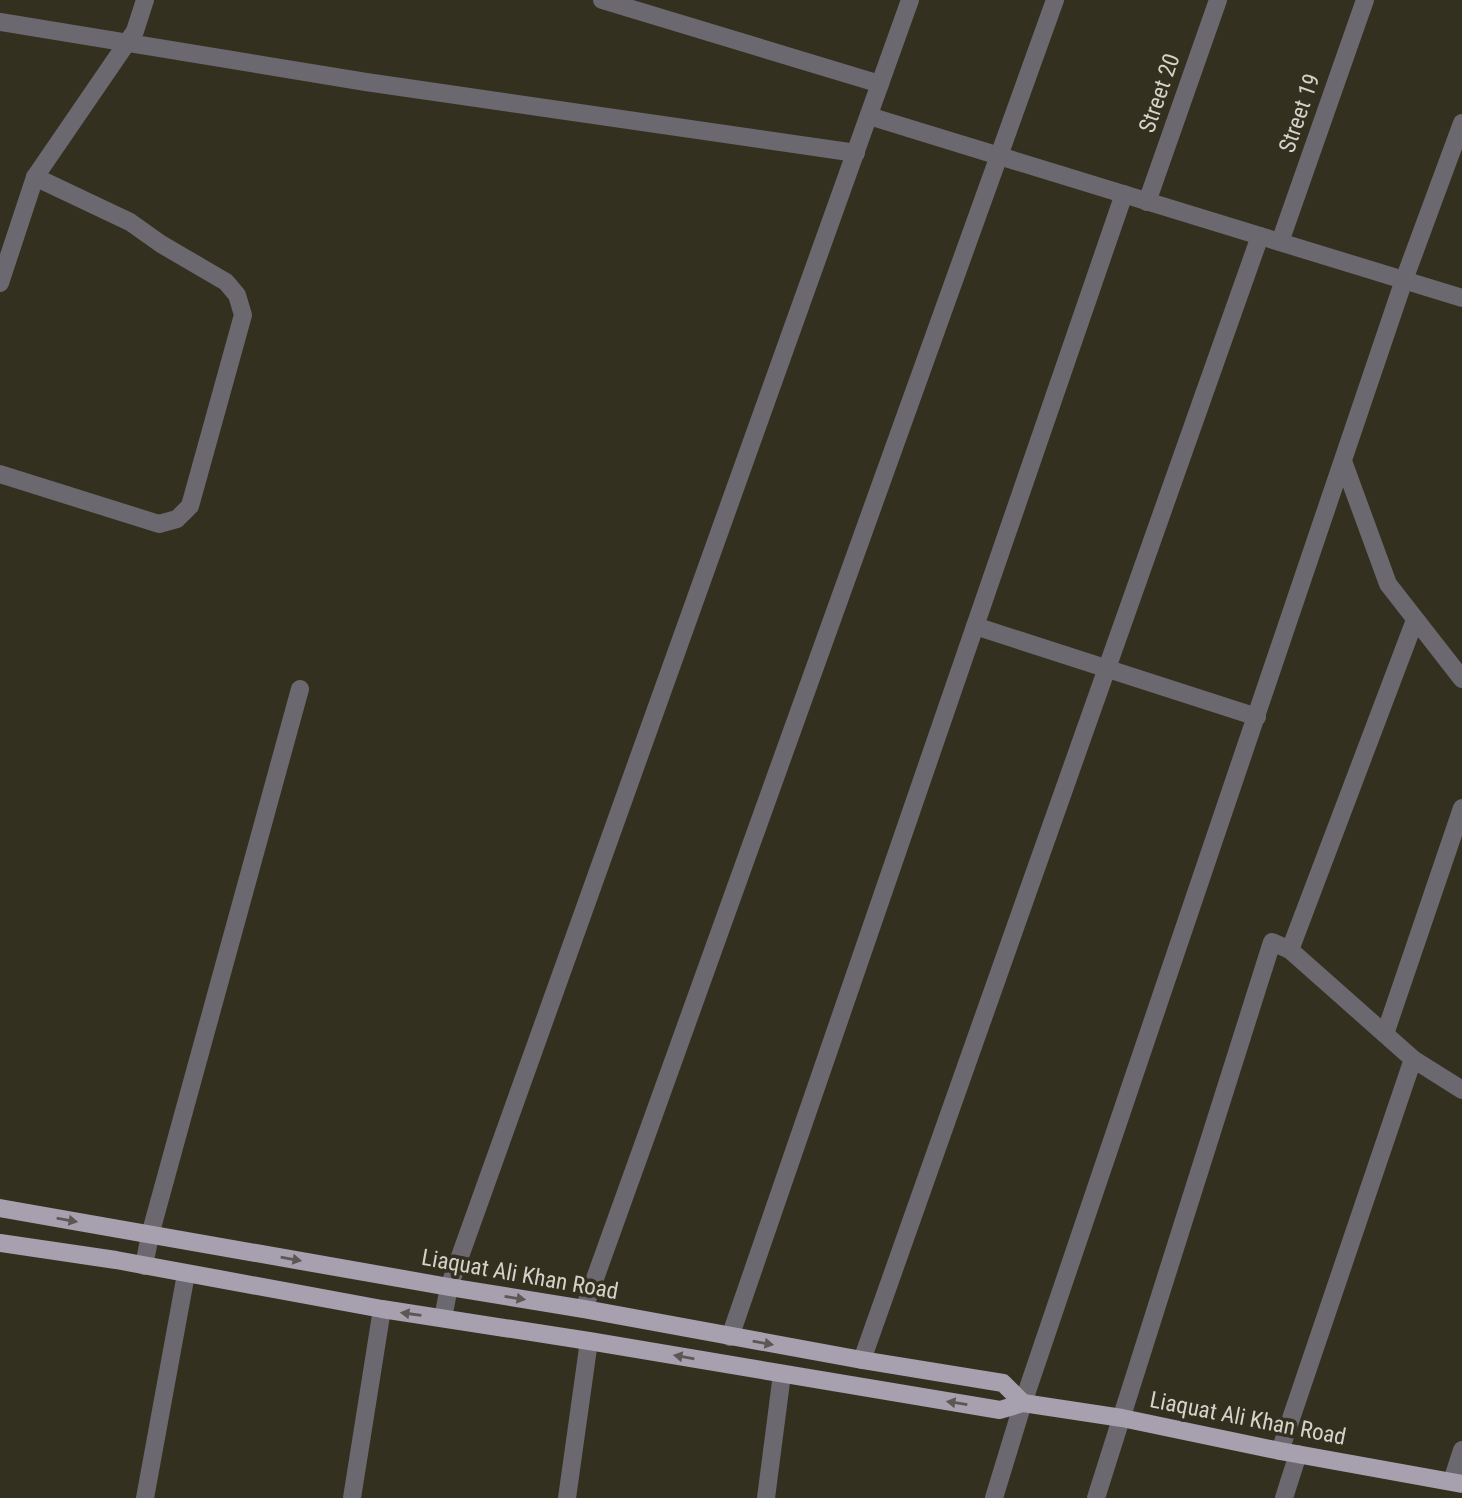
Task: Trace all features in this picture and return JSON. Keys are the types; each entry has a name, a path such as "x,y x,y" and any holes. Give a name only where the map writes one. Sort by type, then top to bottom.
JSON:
{"main road":[{"name":"Liaquat Ali Khan Road","path":"0,1208 1003,1383 1023,1403"},
{"name":"Liaquat Ali Khan Road","path":"0,1243 382,1309 589,1340 1000,1410 1023,1403 1122,1418 1280,1451 1457,1483"}],"street":[{"path":"0,284 35,177 135,31 145,0"},
{"path":"602,0 880,84"},
{"path":"443,1318 449,1287 910,0"},
{"path":"584,1309 1055,0"},
{"name":"Street 20","path":"1147,202 1217,0"},
{"name":"Street 19","path":"1280,242 1365,0"},
{"path":"0,22 379,84 856,153"},
{"path":"869,116 1462,298"},
{"path":"994,1498 1023,1403 1343,461 1462,122"},
{"path":"0,474 159,524 177,519 190,506 243,315 237,295 226,282 130,222 35,177"},
{"path":"730,1337 1124,194"},
{"path":"862,1360 1260,236"},
{"path":"1343,461 1388,584 1462,679"},
{"path":"1290,950 1415,620"},
{"path":"975,626 1257,717"},
{"path":"144,1266 150,1234 300,689"},
{"path":"1385,1034 1462,808"},
{"path":"1096,1498 1272,942 1290,950 1413,1059 1462,1090"},
{"path":"1280,1451 1413,1059"},
{"path":"145,1498 186,1274"},
{"path":"352,1498 382,1309"},
{"path":"567,1498 589,1340"},
{"path":"766,1498 782,1374"},
{"path":"1457,1483 1462,1450"},
{"path":"1284,1498 1298,1454"}]}
